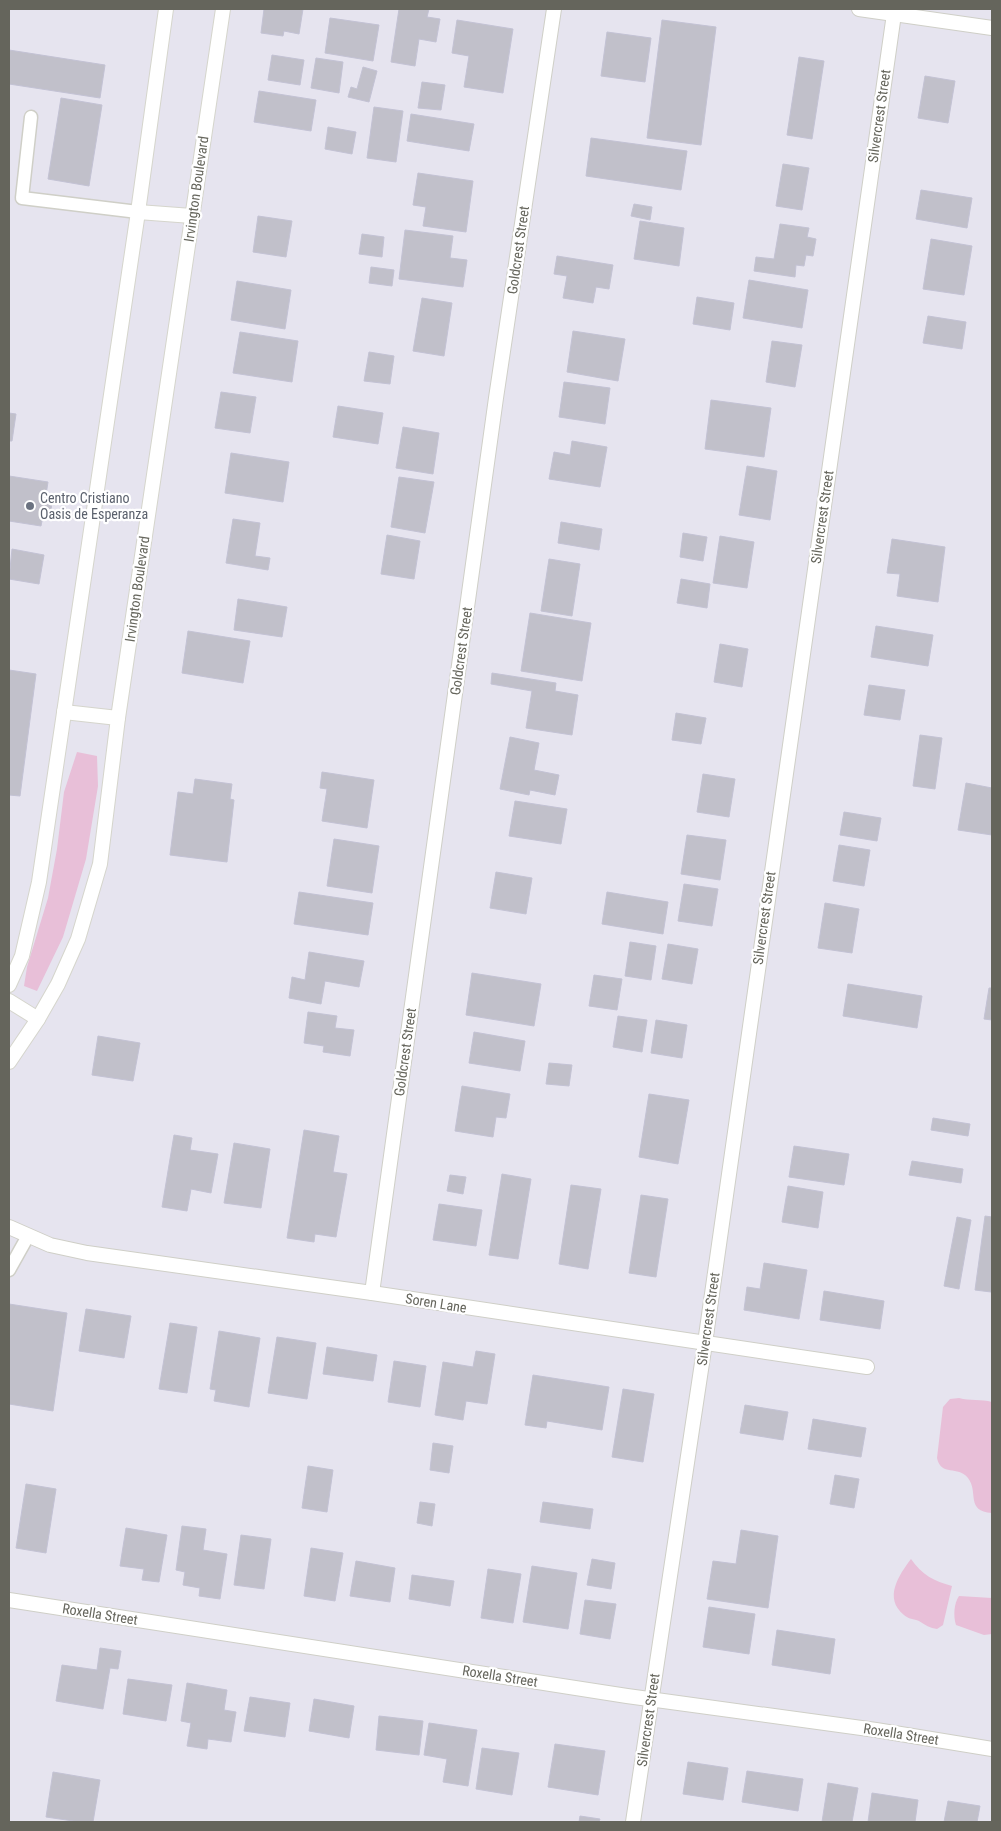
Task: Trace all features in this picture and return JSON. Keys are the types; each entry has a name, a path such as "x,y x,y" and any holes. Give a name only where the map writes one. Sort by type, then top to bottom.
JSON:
{"street":[{"path":"9,984 22,956 39,882 138,212 166,9"},
{"name":"Irvington Boulevard","path":"9,1062 38,1019 58,984 78,939 100,864 118,718 223,9"},
{"name":"Goldcrest Street","path":"372,1293 498,388 554,9"},
{"path":"859,9 992,28"},
{"name":"Silvercrest Street","path":"633,1822 648,1731 651,1699 704,1343 894,14"},
{"path":"138,212 192,216"},
{"path":"64,712 118,718"},
{"path":"9,1001 38,1019"},
{"name":"Soren Lane","path":"9,1227 50,1245 87,1253 867,1366"},
{"name":"Roxella Street","path":"9,1600 651,1699 866,1729 992,1749"}],"lane":[{"path":"32,117 22,198 138,212"},
{"path":"9,1270 28,1236"}],"shaded area":[{"path":"77,752 97,756 98,786 86,859 63,937 37,991 24,986 27,967 48,898 57,849 64,792"},
{"path":"959,1398 992,1402 992,1513 978,1509 975,1505 971,1483 964,1474 942,1467 937,1458 943,1407 950,1399"},
{"path":"911,1559 929,1577 952,1586 943,1625 937,1629 906,1616 898,1608 895,1601 894,1594 898,1579"},
{"path":"959,1596 992,1598 992,1634 984,1635 956,1625 954,1610"}],"building":[{"path":"264,9 303,9 299,34 284,31 283,36 261,33"},
{"path":"399,9 429,9 427,17 440,19 436,42 419,39 415,66 391,62"},
{"path":"330,18 379,25 373,61 325,53"},
{"path":"457,20 513,29 503,93 464,87 469,56 452,53"},
{"path":"662,20 716,27 701,145 647,138"},
{"path":"607,32 651,38 645,82 601,76"},
{"path":"9,50 105,65 100,98 9,84"},
{"path":"272,55 304,60 300,85 268,80"},
{"path":"799,57 824,61 812,139 787,135"},
{"path":"316,58 343,62 339,93 311,88"},
{"path":"363,67 377,71 369,102 348,97 351,87 357,89"},
{"path":"925,76 955,81 948,123 918,118"},
{"path":"422,82 445,85 441,110 418,108"},
{"path":"259,91 316,100 311,131 254,122"},
{"path":"61,98 102,105 89,186 48,179"},
{"path":"374,107 403,111 396,162 367,158"},
{"path":"411,114 474,124 469,151 407,141"},
{"path":"328,127 356,132 352,154 325,149"},
{"path":"591,138 687,151 681,190 586,176"},
{"path":"783,164 809,168 802,210 776,206"},
{"path":"418,173 473,181 466,232 423,226 426,207 413,205"},
{"path":"921,190 972,198 967,228 916,219"},
{"path":"634,204 652,207 650,220 631,216"},
{"path":"258,216 292,221 286,257 253,252"},
{"path":"640,221 684,228 679,266 634,259"},
{"path":"780,224 809,228 807,237 816,239 813,256 806,255 804,266 796,265 795,277 754,271 756,257 774,259"},
{"path":"405,230 453,236 450,258 467,260 463,287 399,279"},
{"path":"362,234 384,237 382,257 359,254"},
{"path":"931,239 972,246 964,295 923,289"},
{"path":"557,256 613,265 609,289 596,287 593,303 563,298 567,276 554,274"},
{"path":"371,267 394,270 392,286 369,283"},
{"path":"749,280 808,290 802,328 743,318"},
{"path":"237,281 291,290 285,329 231,320"},
{"path":"697,297 734,303 730,330 693,324"},
{"path":"422,298 452,303 444,356 413,351"},
{"path":"928,316 966,322 962,349 923,343"},
{"path":"573,331 625,339 618,381 567,372"},
{"path":"240,332 298,341 292,382 233,373"},
{"path":"772,341 802,345 795,387 766,382"},
{"path":"369,352 394,356 390,384 364,381"},
{"path":"564,382 610,388 605,424 559,417"},
{"path":"221,392 256,397 250,433 215,428"},
{"path":"711,400 771,408 764,457 705,449"},
{"path":"338,406 383,413 378,444 333,437"},
{"path":"9,413 16,414 12,441 9,441"},
{"path":"403,427 439,433 433,474 396,468"},
{"path":"572,441 607,447 600,487 549,479 554,452 570,455"},
{"path":"231,453 289,462 283,502 225,493"},
{"path":"747,466 777,471 770,520 739,515"},
{"name":"Centro Cristiano Oasis de Esperanza","path":"9,476 48,482 46,495 53,496 50,517 43,516 41,526 9,521"},
{"path":"399,477 434,482 425,533 391,527"},
{"path":"233,519 260,523 255,556 270,558 268,570 226,563"},
{"path":"561,522 602,529 599,550 558,543"},
{"path":"683,533 707,537 703,561 680,557"},
{"path":"387,535 420,541 414,579 381,574"},
{"path":"720,536 754,542 747,588 713,583"},
{"path":"892,539 945,547 938,602 897,596 900,574 887,573"},
{"path":"12,549 44,555 39,584 9,579"},
{"path":"549,559 580,564 572,616 541,611"},
{"path":"681,579 710,584 707,608 677,603"},
{"path":"238,599 287,607 282,637 234,630"},
{"path":"530,613 591,623 582,681 521,671"},
{"path":"876,626 933,635 928,666 871,657"},
{"path":"188,631 250,641 243,683 182,673"},
{"path":"720,644 748,649 742,687 714,682"},
{"path":"9,670 36,674 20,796 9,795"},
{"path":"492,673 556,683 555,691 578,695 572,735 526,728 532,691 491,684"},
{"path":"869,685 905,690 900,720 864,715"},
{"path":"676,713 706,718 701,744 672,740"},
{"path":"920,735 942,738 935,789 913,786"},
{"path":"510,737 539,743 534,770 559,775 555,795 530,790 529,795 500,789"},
{"path":"322,772 374,780 367,828 322,821 327,789 320,788"},
{"path":"703,774 735,779 729,817 697,812"},
{"path":"195,779 232,784 230,799 234,800 227,862 170,855 178,792 193,794"},
{"path":"966,783 992,788 992,835 958,830"},
{"path":"515,801 567,809 561,844 509,836"},
{"path":"844,812 881,818 877,841 840,835"},
{"path":"687,835 726,840 720,880 681,874"},
{"path":"334,839 379,846 372,893 327,886"},
{"path":"839,845 870,850 864,886 833,881"},
{"path":"496,872 532,878 526,914 490,908"},
{"path":"684,884 718,889 712,926 678,921"},
{"path":"299,892 373,903 368,935 294,924"},
{"path":"607,892 668,902 663,934 602,924"},
{"path":"825,903 859,909 852,953 818,948"},
{"path":"630,942 656,946 651,980 625,976"},
{"path":"668,944 698,949 692,984 662,979"},
{"path":"309,952 364,961 359,987 325,981 321,1004 289,998 292,977 305,980"},
{"path":"472,973 541,984 534,1026 466,1015"},
{"path":"594,975 622,979 617,1010 589,1006"},
{"path":"848,984 922,996 917,1028 843,1016"},
{"path":"989,988 992,988 992,1020 984,1019"},
{"path":"308,1012 337,1016 335,1028 354,1030 350,1056 323,1052 324,1046 304,1043"},
{"path":"618,1016 647,1020 642,1052 613,1047"},
{"path":"656,1020 687,1025 682,1058 651,1053"},
{"path":"474,1032 525,1041 520,1071 469,1063"},
{"path":"98,1036 140,1043 133,1081 92,1075"},
{"path":"549,1063 572,1065 569,1086 546,1084"},
{"path":"462,1086 510,1094 506,1118 496,1117 493,1137 455,1131"},
{"path":"649,1094 689,1100 678,1164 639,1157"},
{"path":"933,1118 970,1124 968,1136 931,1130"},
{"path":"304,1130 339,1136 333,1172 347,1174 336,1237 315,1234 314,1242 287,1238"},
{"path":"174,1135 192,1138 190,1150 218,1154 211,1193 191,1189 187,1211 162,1207"},
{"path":"234,1143 270,1149 261,1208 224,1203"},
{"path":"794,1146 849,1154 844,1185 789,1177"},
{"path":"912,1161 963,1169 961,1183 909,1175"},
{"path":"502,1174 531,1179 518,1259 489,1255"},
{"path":"450,1175 466,1177 463,1194 447,1191"},
{"path":"571,1185 601,1189 588,1269 559,1264"},
{"path":"788,1186 823,1192 818,1228 782,1222"},
{"path":"641,1195 668,1199 656,1277 629,1273"},
{"path":"439,1204 482,1210 476,1246 433,1240"},
{"path":"985,1216 992,1217 991,1292 975,1290"},
{"path":"957,1217 971,1220 959,1289 944,1286"},
{"path":"764,1263 807,1270 799,1319 744,1310 747,1287 760,1289"},
{"path":"824,1291 884,1301 880,1329 820,1320"},
{"path":"9,1304 67,1313 53,1411 9,1404"},
{"path":"86,1309 131,1316 124,1358 79,1351"},
{"path":"170,1323 197,1327 187,1393 159,1389"},
{"path":"219,1331 260,1338 249,1407 214,1401 216,1390 210,1389"},
{"path":"277,1337 316,1343 307,1399 268,1393"},
{"path":"327,1347 377,1355 373,1381 323,1374"},
{"path":"476,1351 495,1354 487,1404 466,1401 463,1420 435,1415 443,1362 473,1367"},
{"path":"394,1361 426,1366 420,1407 388,1402"},
{"path":"533,1375 609,1387 602,1430 547,1421 546,1428 525,1425"},
{"path":"623,1389 654,1394 643,1462 612,1457"},
{"path":"745,1405 788,1412 783,1440 740,1433"},
{"path":"813,1419 866,1428 861,1457 808,1449"},
{"path":"433,1443 453,1446 449,1473 430,1470"},
{"path":"308,1466 333,1470 327,1512 302,1508"},
{"path":"835,1475 859,1479 854,1508 830,1504"},
{"path":"26,1484 56,1489 46,1553 16,1548"},
{"path":"420,1502 435,1504 432,1526 417,1523"},
{"path":"543,1502 593,1509 590,1529 540,1522"},
{"path":"182,1526 206,1529 203,1550 227,1554 220,1599 199,1596 200,1588 183,1585 185,1572 176,1570"},
{"path":"126,1528 167,1535 159,1582 142,1580 144,1569 120,1566"},
{"path":"741,1530 778,1536 768,1608 707,1599 713,1561 736,1564"},
{"path":"241,1535 271,1539 264,1589 234,1585"},
{"path":"311,1548 343,1553 335,1601 304,1596"},
{"path":"592,1559 615,1563 611,1589 587,1585"},
{"path":"356,1561 395,1568 390,1602 350,1596"},
{"path":"532,1566 577,1573 568,1629 523,1622"},
{"path":"488,1569 521,1574 513,1623 481,1618"},
{"path":"412,1575 454,1581 450,1606 409,1599"},
{"path":"585,1600 616,1604 610,1639 580,1634"},
{"path":"709,1607 755,1614 749,1654 703,1647"},
{"path":"777,1630 835,1639 830,1674 772,1665"},
{"path":"100,1648 121,1651 118,1669 110,1668 103,1709 56,1701 62,1665 97,1670"},
{"path":"128,1679 172,1685 166,1721 123,1714"},
{"path":"187,1683 227,1690 224,1710 236,1712 231,1742 208,1739 207,1749 187,1746 191,1723 181,1721"},
{"path":"250,1697 290,1703 285,1737 244,1731"},
{"path":"314,1699 354,1706 349,1738 309,1731"},
{"path":"379,1716 423,1721 419,1755 376,1750"},
{"path":"429,1723 477,1730 468,1786 443,1782 447,1759 424,1755"},
{"path":"555,1744 605,1751 598,1795 548,1787"},
{"path":"482,1748 519,1753 512,1795 476,1789"},
{"path":"688,1762 728,1768 723,1800 683,1794"},
{"path":"747,1771 803,1779 798,1811 742,1802"},
{"path":"53,1772 100,1780 93,1822 46,1817"},
{"path":"828,1783 858,1788 852,1822 822,1822"},
{"path":"872,1793 918,1800 915,1822 868,1822"},
{"path":"948,1801 980,1806 977,1822 944,1822"},
{"path":"580,1816 600,1819 599,1822 579,1822"}],"place":[{"name":"Centro Cristiano Oasis de Esperanza","path":"30,506"}]}
